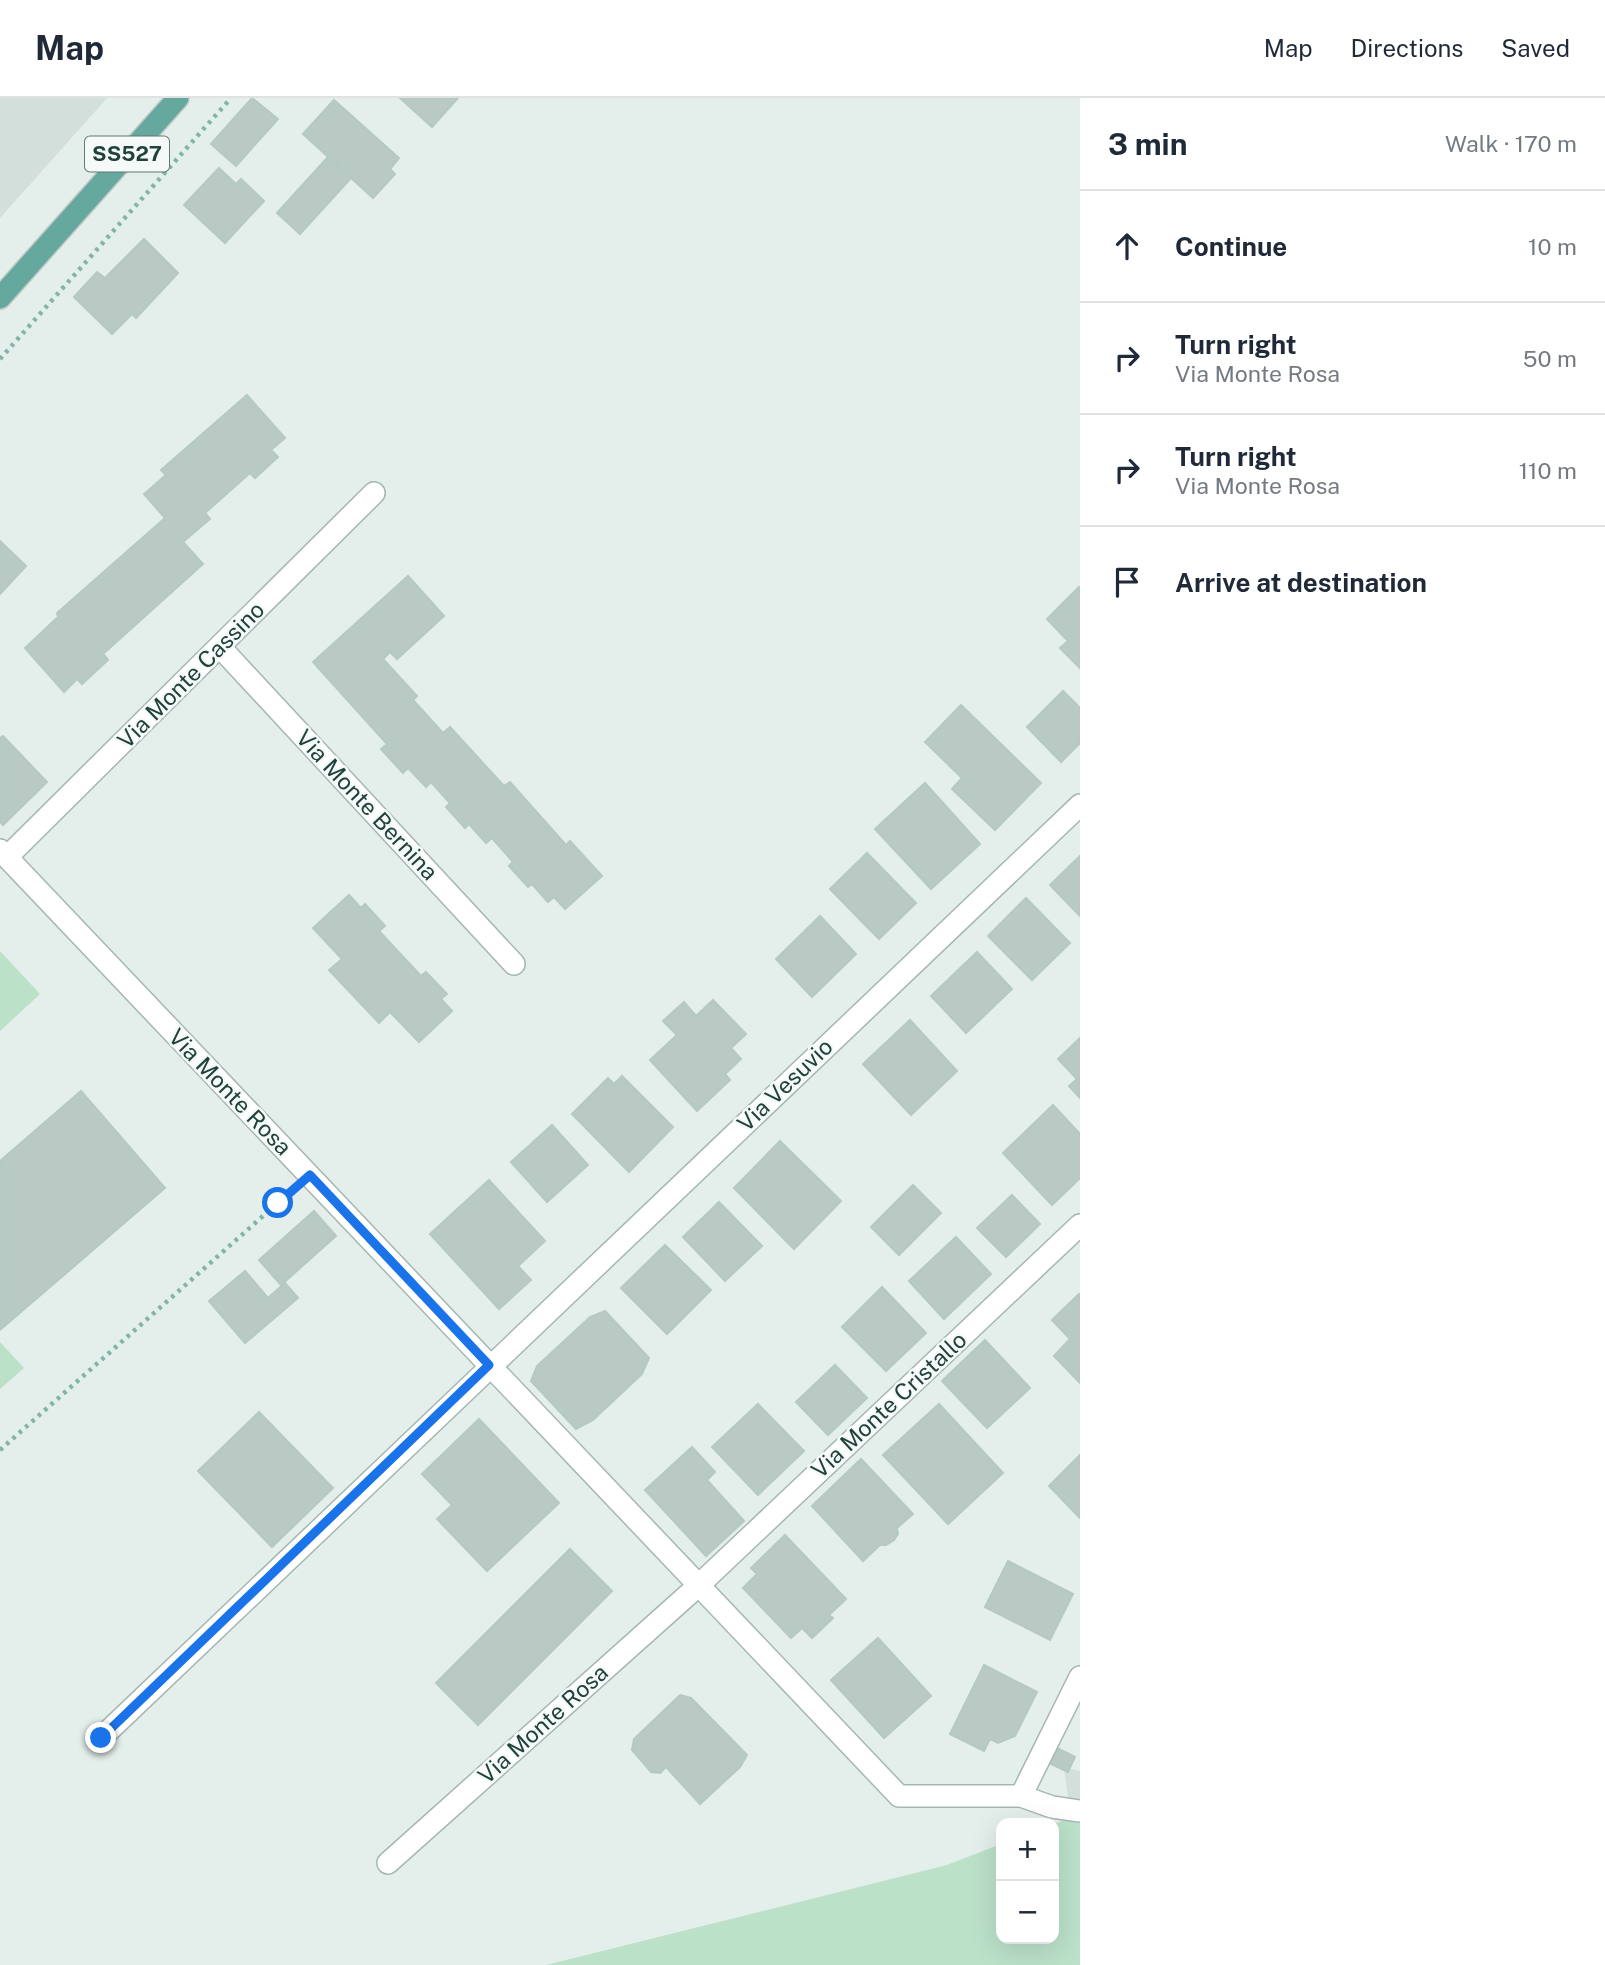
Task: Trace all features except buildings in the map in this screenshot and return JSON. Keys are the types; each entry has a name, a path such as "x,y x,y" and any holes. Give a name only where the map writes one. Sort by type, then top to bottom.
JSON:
{"main road":[{"name":"SS527","path":"0,298 178,98"}],"street":[{"name":"Via Monte Cassino","path":"3,853 220,646 374,493"},
{"name":"Via Monte Bernina","path":"220,646 514,964"},
{"name":"Via Vesuvio","path":"489,1365 1080,805"},
{"name":"Via Monte Rosa","path":"3,853 899,1797 1021,1796"},
{"name":"Via Monte Cristallo","path":"699,1585 1080,1225"},
{"path":"101,1738 489,1365"},
{"name":"Via Monte Rosa","path":"388,1863 699,1585"},
{"path":"1080,1677 1021,1796 1052,1807 1080,1811"}],"path":[{"path":"0,359 231,98"},
{"path":"0,1450 310,1175"}],"shaded area":[{"path":"0,98 107,98 0,218"},
{"path":"1064,1768 1080,1771 1080,1819 1071,1818"}],"green space":[{"path":"0,951 40,994 0,1031"},
{"path":"0,1342 24,1368 0,1389"},
{"path":"1071,1818 1080,1819 1080,1965 546,1965 947,1865 996,1846 996,1944 1059,1944 1059,1822"}],"route":[{"path":"101,1738 489,1365 310,1175 278,1203"}]}
